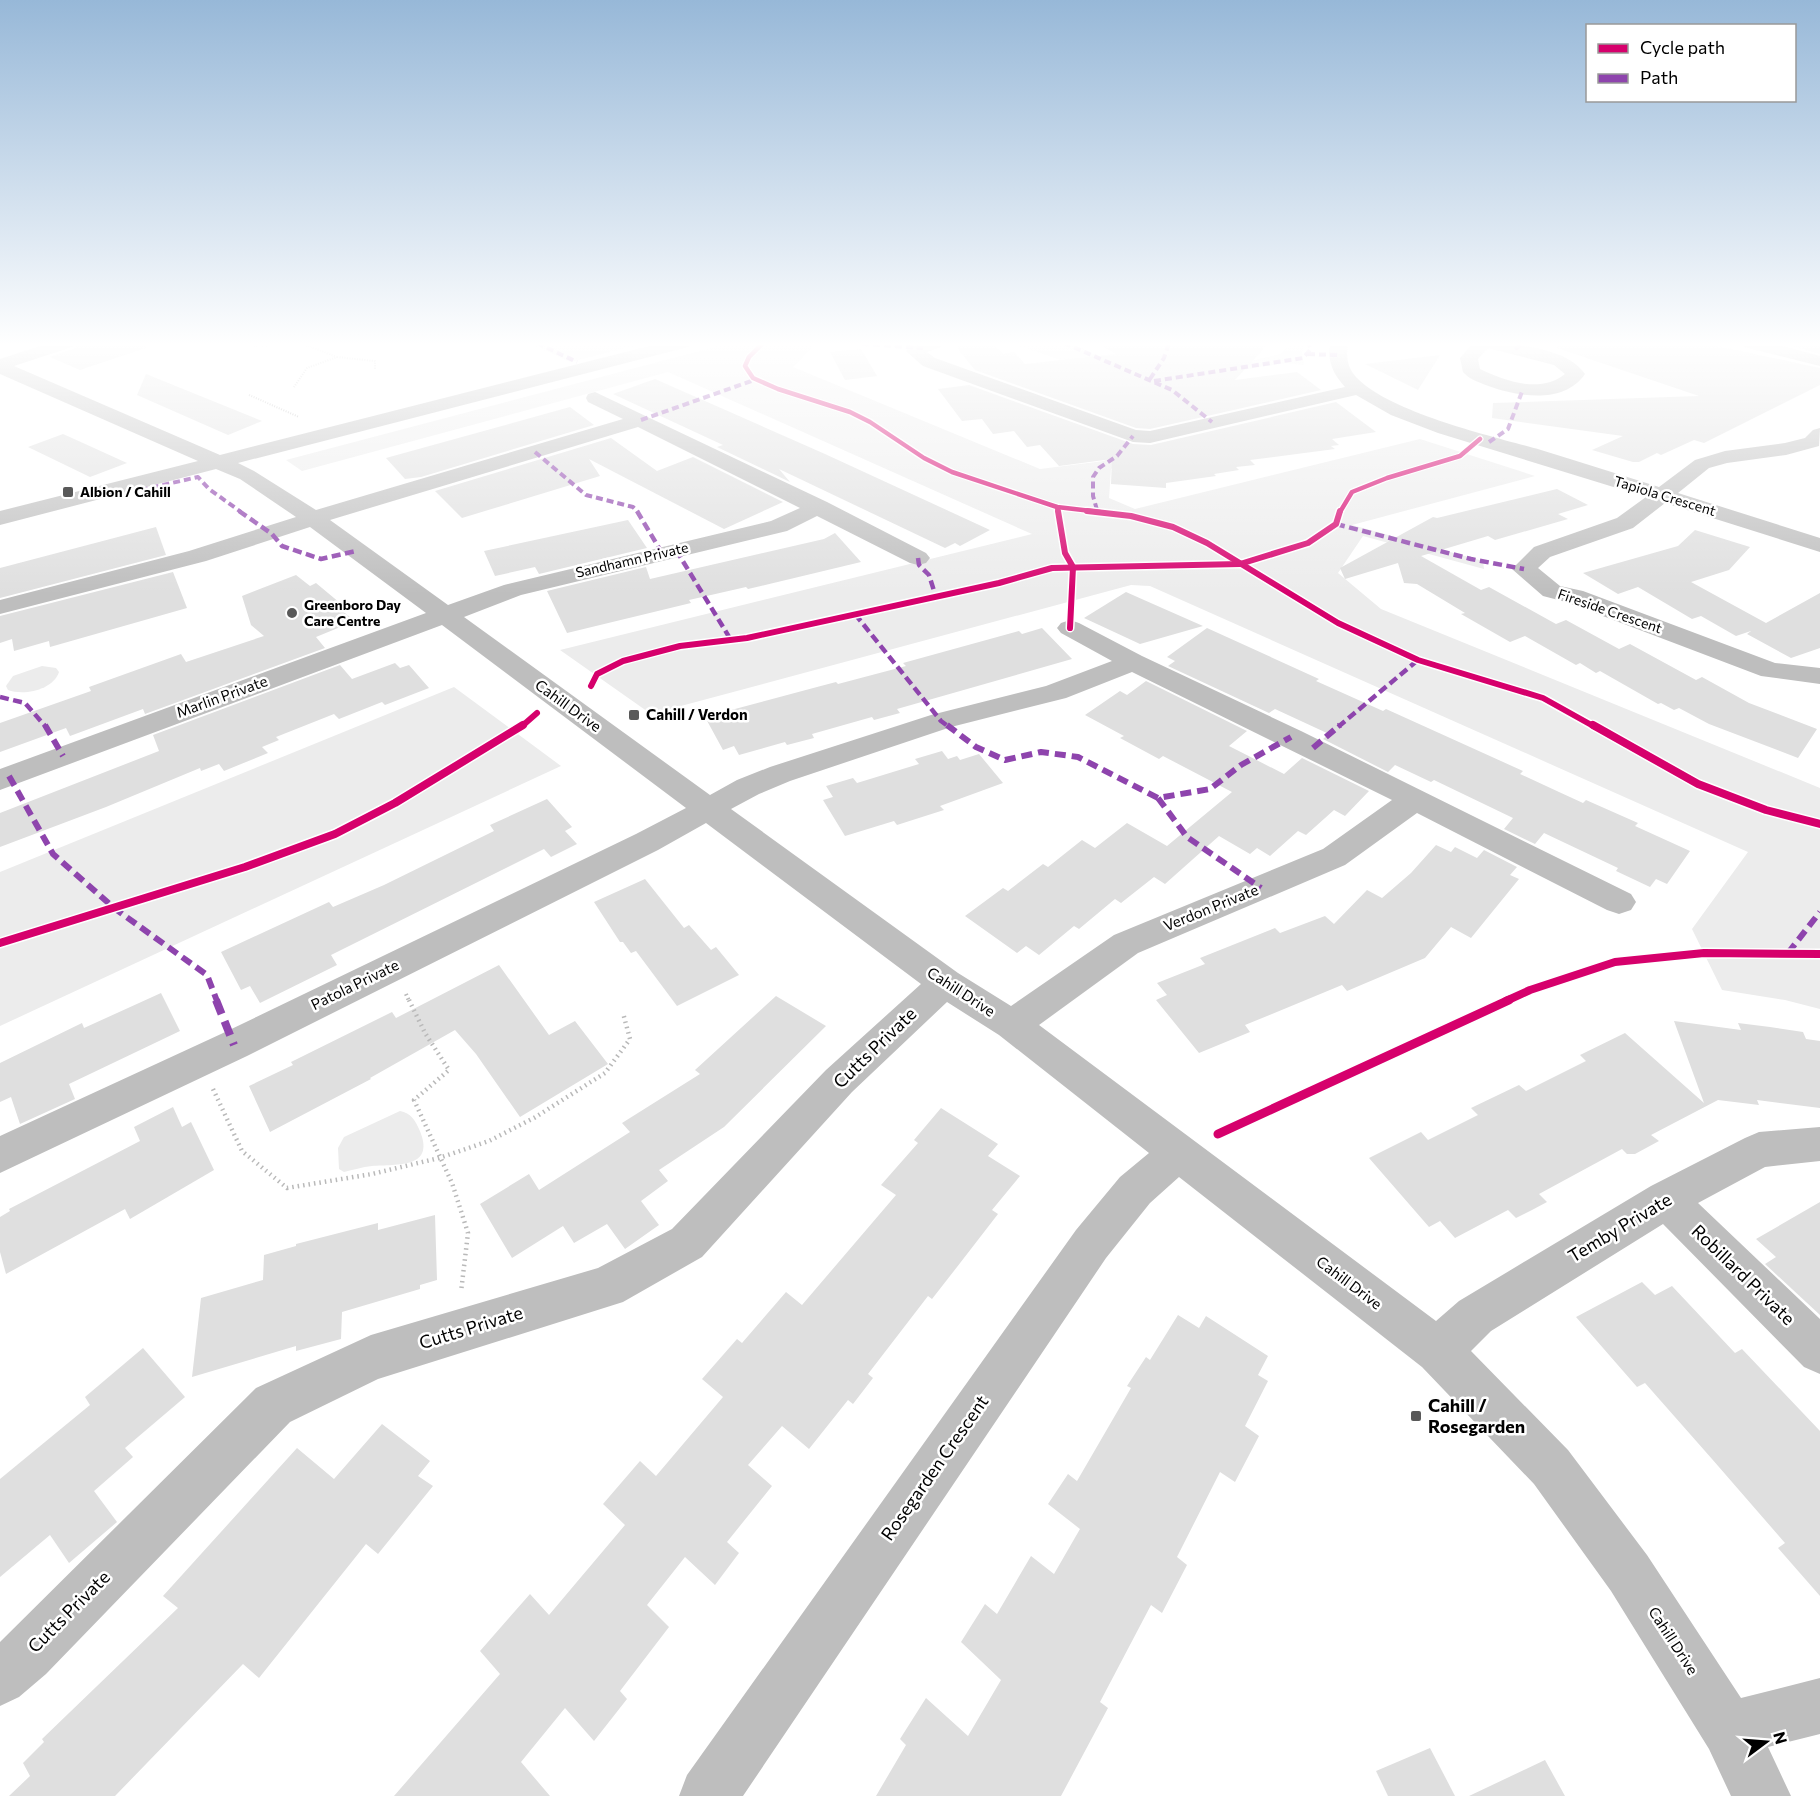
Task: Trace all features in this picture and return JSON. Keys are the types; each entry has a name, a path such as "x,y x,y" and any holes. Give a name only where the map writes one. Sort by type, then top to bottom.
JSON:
{"street":[{"name":"Cahill Drive","path":"137,427 246,475 313,518 945,982 1012,1025 1438,1351 1551,1467 1629,1573 1729,1729 1762,1796"},
{"path":"0,518 354,427"},
{"path":"0,607 272,534 313,518 618,427"},
{"path":"655,427 918,558"},
{"path":"1108,427 1133,436 1150,437 1194,427"},
{"name":"Tapiola Crescent","path":"1442,427 1820,545"},
{"path":"1664,495 1702,464 1713,459 1786,449 1812,441 1820,434"},
{"name":"Fireside Crescent","path":"1664,495 1625,523 1542,552 1524,569 1552,591 1574,596 1770,670 1820,676"},
{"name":"Sandhamn Private","path":"444,614 513,590 779,526 819,507"},
{"name":"Marlin Private","path":"0,780 444,614"},
{"path":"1070,628 1133,662 1415,799 1619,902"},
{"path":"709,810 747,787 780,774 941,721 1056,692 1133,662"},
{"name":"Verdon Private","path":"1012,1025 1126,944 1334,858 1415,799"},
{"name":"Patola Private","path":"0,1155 200,1061 709,810"},
{"name":"Cutts Private","path":"0,1678 27,1655 273,1405 371,1358 607,1287 687,1243 839,1081 945,982"},
{"name":"Temby Private","path":"1438,1351 1475,1316 1666,1199 1759,1150 1820,1144"},
{"name":"Rosegarden Crescent","path":"708,1796 1091,1244 1135,1190 1178,1152"},
{"name":"Robillard Private","path":"1666,1199 1820,1351"},
{"path":"1729,1729 1820,1706"}],"path":[{"path":"392,966 425,1033 449,1070 414,1100 452,1183 468,1233 456,1333"},
{"path":"200,1061 242,1151 286,1188 372,1174 439,1158 489,1141 534,1118 605,1073 630,1039 622,1013"}],"shaded area":[{"path":"412,427 465,427 302,471 286,460"},
{"path":"791,427 938,427 1040,469 1104,461 1115,452 1128,455 1111,469 1109,498 1135,509 1420,439 1535,476 1352,525 1483,561 1484,569 1363,536 1338,573 1381,609 1820,788 1820,1009 1785,1000 1722,990 1692,929 1748,852 1150,586 1131,585 651,714 560,650 1032,534"},
{"path":"42,666 56,668 59,672 51,683 30,692 8,690 6,686 13,676"},
{"path":"454,687 561,766 0,1026 0,872"},
{"path":"400,1111 412,1117 419,1129 423,1151 419,1158 403,1164 368,1166 344,1172 339,1169 338,1148 344,1137"}],"building":[{"path":"209,427 248,427 228,435"},
{"path":"499,427 588,427 421,477 405,479 386,458"},
{"path":"684,427 763,427 990,530 960,546 955,543 945,548 779,469 790,482 717,447 723,445"},
{"path":"988,427 1085,427 1133,444 1151,445 1229,427 1369,427 1376,432 1332,439 1339,445 1331,446 1335,449 1250,460 1255,465 1236,467 1239,470 1214,474 1216,476 1166,483 1166,488 1111,484 1112,459 1059,466 1040,445 1027,447 1014,431 993,434"},
{"path":"1133,427 1160,427 1150,429"},
{"path":"1556,427 1736,427 1704,443 1694,440 1639,462 1592,450 1623,436"},
{"path":"63,434 127,463 90,477 28,447"},
{"path":"611,438 657,471 693,457 783,502 724,529 589,459 600,476 462,518 435,491"},
{"path":"1557,489 1588,505 1558,514 1568,519 1495,540 1488,536 1421,556 1481,590 1489,587 1556,624 1566,620 1619,649 1630,644 1696,680 1702,677 1749,703 1817,729 1798,758 1709,724 1679,708 1674,710 1661,703 1658,704 1600,671 1596,673 1580,663 1576,665 1525,636 1510,642 1461,614 1465,613 1417,584 1404,583 1398,563 1345,579 1340,568 1433,517 1437,518"},
{"path":"628,520 647,548 539,574 535,567 495,576 484,551"},
{"path":"156,527 166,555 0,598 0,568"},
{"path":"1695,530 1750,547 1729,570 1691,582 1766,623 1820,593 1820,648 1791,658 1747,634 1751,631 1736,636 1701,616 1692,619 1638,587 1618,594 1583,573 1678,546"},
{"path":"835,533 861,562 748,589 746,587 689,600 691,603 567,633 547,591 646,567 650,579 824,539"},
{"path":"173,572 187,608 50,647 49,641 14,651 12,639 0,643 0,616"},
{"path":"296,575 310,586 316,583 346,608 341,610 355,621 316,637 325,648 145,714 143,709 70,736 66,728 0,752 0,723 91,691 89,687 181,654 186,662 264,636 251,625 242,596"},
{"path":"1126,592 1203,626 1140,644 1084,618"},
{"path":"1042,628 1072,659 897,709 900,713 874,720 872,717 812,734 814,738 787,745 785,742 739,755 734,746 723,750 705,717 906,666 903,663 1019,631 1022,634"},
{"path":"1207,628 1319,679 1316,681 1383,711 1386,709 1523,771 1520,774 1583,803 1586,800 1638,823 1635,826 1690,851 1667,884 1656,879 1650,887 1616,871 1618,868 1544,833 1535,844 1504,829 1513,818 1434,780 1431,782 1395,765 1388,772 1323,739 1329,734 1275,709 1269,713 1168,666 1175,661 1167,657"},
{"path":"395,663 400,668 409,665 429,688 385,705 382,702 339,719 334,714 276,737 279,740 262,747 268,753 224,771 219,764 201,771 200,768 0,847 0,813 159,751 153,735 340,665 352,679"},
{"path":"1146,681 1247,731 1229,746 1284,774 1302,758 1369,791 1345,816 1334,810 1306,835 1298,831 1270,856 1257,848 1250,854 1219,836 1165,884 1154,877 1121,903 1115,899 1079,929 1074,926 1039,955 1026,946 1017,953 965,916 1003,888 1008,891 1043,864 1048,867 1082,840 1095,848 1127,823 1167,846 1232,792 1163,756 1159,759 1120,738 1124,736 1085,715 1120,691 1127,695"},
{"path":"942,751 948,759 957,756 960,760 979,754 1003,783 940,806 944,810 897,825 894,821 845,836 823,800 833,797 826,786 853,778 857,783 919,764 915,759"},
{"path":"547,799 572,827 565,831 577,844 551,857 544,849 331,955 337,965 260,1003 250,986 241,990 221,952 329,902 333,907 384,885 494,831 490,825"},
{"path":"1436,845 1451,852 1455,847 1477,858 1484,850 1517,867 1510,875 1519,879 1471,938 1451,927 1425,958 1347,991 1342,985 1245,1025 1250,1032 1199,1053 1156,1000 1167,995 1157,983 1205,964 1200,958 1275,928 1280,933 1325,916 1334,924 1367,890 1382,898 1411,873"},
{"path":"645,879 684,928 689,925 711,950 716,947 739,975 677,1006 636,951 631,953 623,942 620,942 594,902"},
{"path":"499,965 549,1035 575,1021 608,1064 520,1117 476,1054 455,1030 371,1079 270,1132 249,1086 293,1065 291,1062 392,1012 396,1018"},
{"path":"161,993 180,1031 69,1084 75,1099 20,1124 11,1097 0,1102 0,1063 82,1023 84,1028"},
{"path":"776,996 826,1026 724,1127 659,1170 668,1181 641,1201 659,1225 625,1249 607,1224 574,1243 563,1226 512,1258 480,1204 529,1174 539,1190 630,1132 622,1123 700,1074 695,1070"},
{"path":"1674,1021 1741,1030 1738,1023 1770,1027 1803,1032 1806,1039 1820,1041 1820,1108 1757,1100 1759,1105 1718,1100 1651,1135 1659,1141 1635,1154 1627,1154 1622,1149 1539,1194 1547,1202 1532,1210 1516,1218 1508,1210 1455,1238 1440,1221 1429,1227 1369,1158 1421,1132 1428,1140 1478,1115 1471,1108 1519,1085 1526,1091 1586,1061 1580,1055 1625,1033 1704,1103"},
{"path":"173,1107 182,1127 191,1122 214,1170 130,1219 125,1209 6,1274 0,1252 0,1217 10,1211 9,1209 140,1141 134,1127"},
{"path":"941,1108 998,1144 988,1156 1020,1176 992,1210 998,1214 932,1299 928,1296 868,1374 873,1378 853,1404 848,1400 809,1449 782,1426 748,1465 772,1486 727,1542 739,1553 715,1585 685,1557 647,1605 669,1627 620,1691 627,1699 594,1741 565,1708 521,1762 550,1796 394,1796 500,1674 480,1651 530,1594 549,1615 625,1525 603,1504 640,1461 656,1476 723,1397 702,1379 737,1339 742,1343 786,1292 802,1305 896,1195 881,1185 918,1143 914,1140"},
{"path":"1820,1202 1820,1315 1765,1264 1776,1257 1756,1239"},
{"path":"435,1215 437,1280 420,1285 420,1289 342,1312 341,1339 296,1351 296,1346 192,1377 201,1298 263,1280 264,1255 296,1246 296,1244 378,1223 378,1230"},
{"path":"1642,1282 1655,1295 1672,1286 1735,1353 1742,1349 1820,1431 1820,1596 1778,1548 1785,1543 1712,1459 1645,1383 1637,1387 1576,1317"},
{"path":"1178,1315 1199,1328 1206,1316 1268,1356 1258,1375 1268,1381 1245,1426 1259,1436 1235,1482 1220,1472 1177,1557 1187,1565 1162,1613 1151,1605 1100,1702 1108,1708 1061,1796 876,1796 906,1745 900,1739 926,1698 968,1736 1001,1680 961,1642 985,1604 997,1614 1031,1556 1054,1574 1080,1529 1048,1504 1068,1474 1077,1481 1131,1388 1127,1386 1146,1357 1150,1360"},
{"path":"143,1348 185,1397 125,1448 133,1457 94,1491 117,1522 69,1563 50,1535 0,1577 0,1479 90,1405 85,1397"},
{"path":"382,1424 430,1461 418,1476 433,1486 378,1554 366,1544 259,1678 243,1664 115,1796 9,1796 30,1776 23,1763 44,1742 42,1739 178,1608 163,1596 297,1448 334,1479"},
{"path":"1430,1748 1455,1796 1388,1796 1376,1771"},
{"path":"1545,1760 1565,1796 1469,1796"}],"marked path":[{"path":"1489,442 1509,427"},
{"path":"1097,510 1093,496 1093,477 1099,468 1117,456 1133,436"},
{"path":"535,452 586,495 633,507 640,514 662,553"},
{"path":"141,490 198,477 209,489 272,534 282,546 321,559 356,551"},
{"path":"1336,524 1471,559 1524,569"},
{"path":"676,550 731,640"},
{"path":"918,558 919,565 929,575 936,597"},
{"path":"855,614 941,721 976,747 1005,760 1041,752 1078,757 1158,798 1210,789 1241,765 1291,737"},
{"path":"1313,748 1418,660"},
{"path":"0,697 25,703 41,719 63,756"},
{"path":"9,776 53,854 114,908 207,975 234,1045"},
{"path":"1158,798 1187,837 1261,888"},
{"path":"1788,953 1820,912"}],"cycle path":[{"path":"877,427 924,458 952,472 1057,507 1131,516 1173,527 1207,543 1338,623 1418,660 1543,698 1698,784 1766,810 1820,824"},
{"path":"591,686 597,674 623,661 680,646 747,638 999,583 1052,568 1240,564 1308,543 1336,524 1341,508 1352,492 1387,478 1460,456 1480,439"},
{"path":"1057,507 1065,553 1073,567 1070,628"},
{"path":"0,943 245,867 335,834 395,803 520,728 537,713"},
{"path":"1218,1134 1530,990 1615,962 1704,953 1820,954"}],"place":[{"name":"Albion / Cahill","path":"68,492"},
{"name":"Greenboro Day Care Centre","path":"292,613"},
{"name":"Cahill / Verdon","path":"634,715"},
{"name":"Cahill / Rosegarden","path":"1416,1416"}]}
